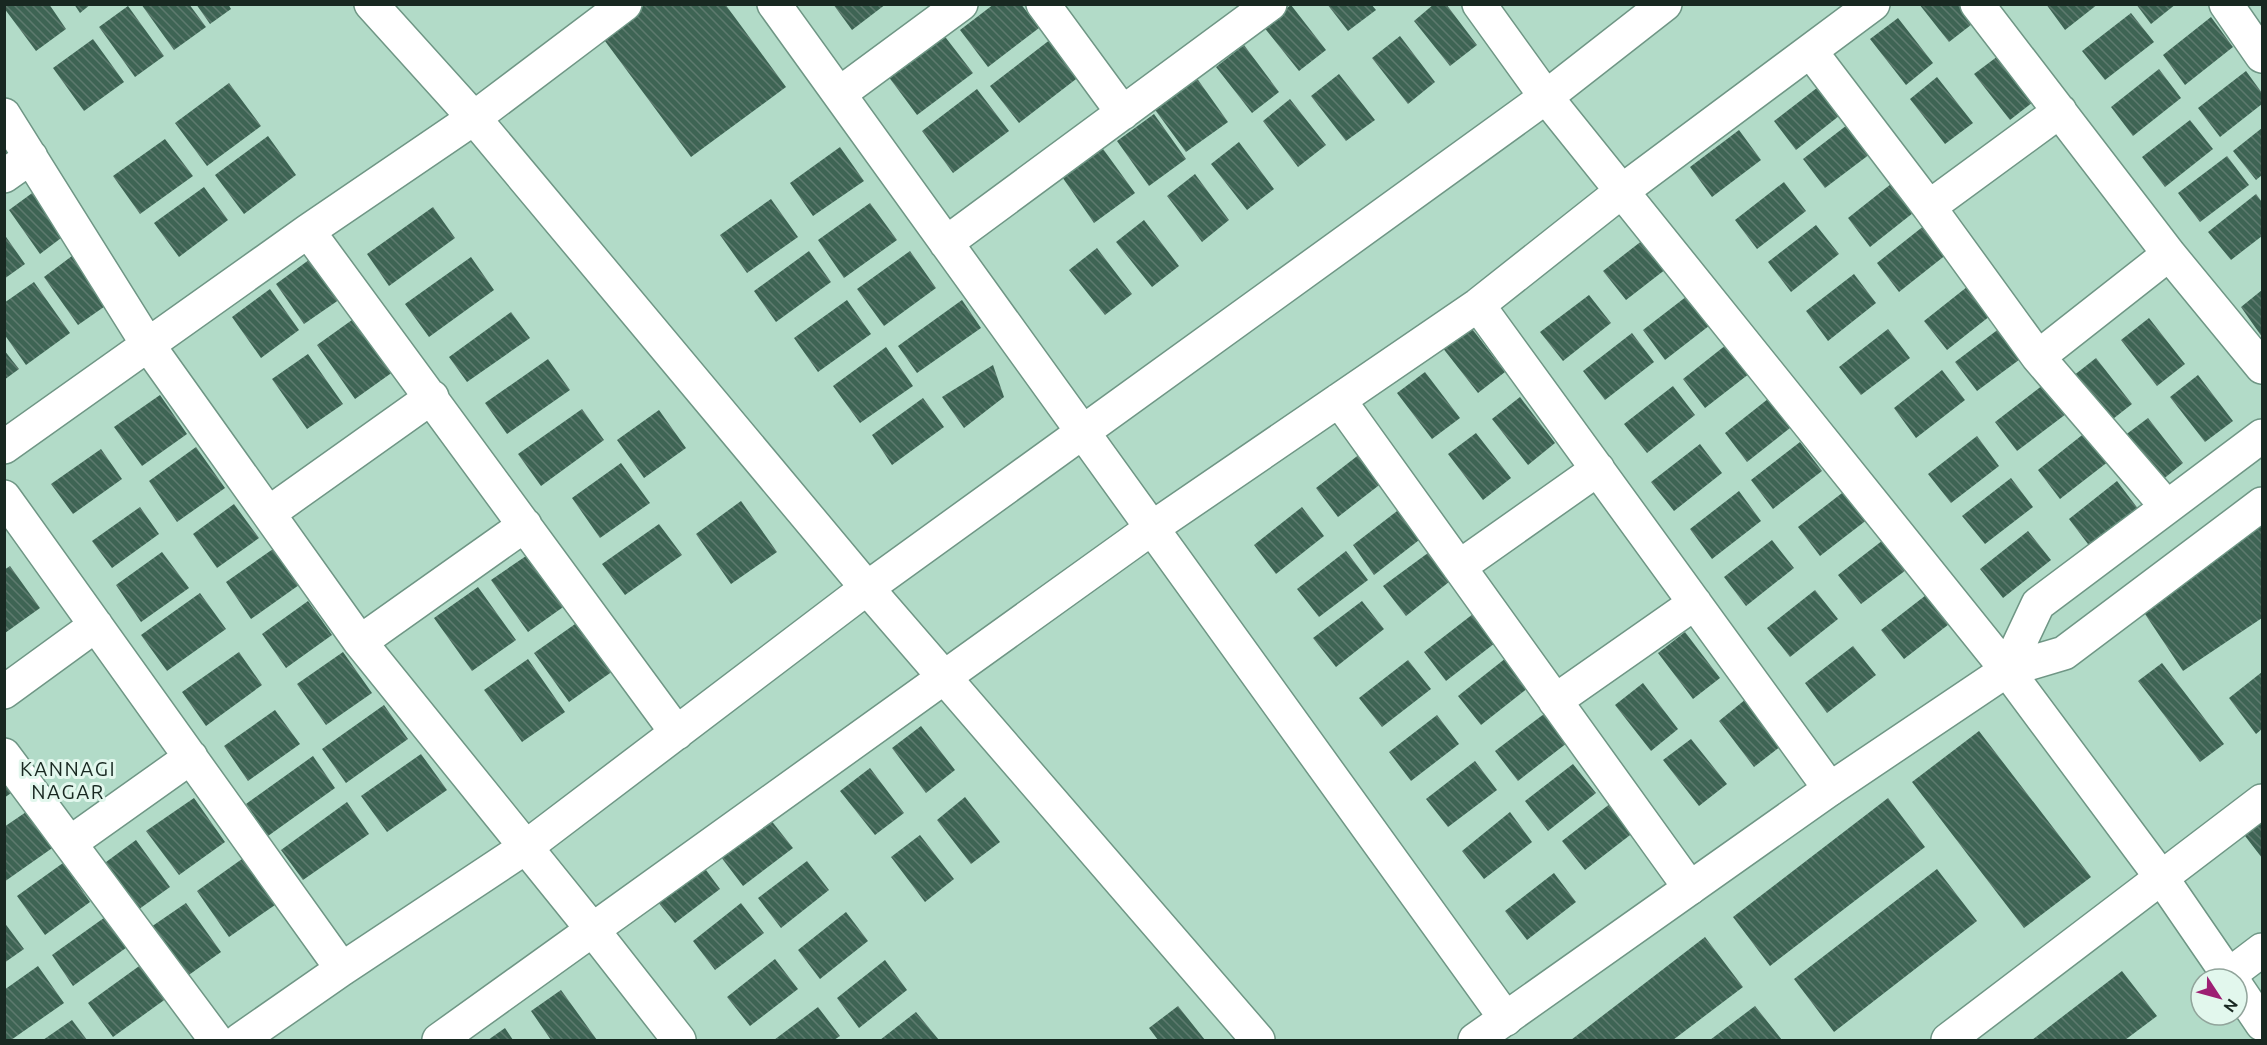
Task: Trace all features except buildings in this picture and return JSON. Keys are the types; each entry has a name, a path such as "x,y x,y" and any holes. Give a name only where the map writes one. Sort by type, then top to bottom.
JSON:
{"street":[{"path":"371,4 474,118 867,588 1258,1041"},
{"path":"4,447 308,231 474,118 625,4"},
{"path":"774,4 1506,1019"},
{"path":"839,94 961,4"},
{"path":"1043,4 1122,113"},
{"path":"1479,4 1546,97 2007,670 2161,877 2223,967"},
{"path":"240,1041 342,969 526,847 867,588 1546,97 1665,4"},
{"path":"439,1041 1152,528 1478,305 1622,191 1873,4"},
{"path":"1977,4 2169,254 2262,367"},
{"path":"2226,4 2262,56"},
{"path":"946,243 1268,5"},
{"path":"1811,52 1929,207 2038,357 2168,507"},
{"path":"1929,207 2060,111"},
{"path":"4,115 148,345 360,642 592,929 679,1041"},
{"path":"4,176 31,158"},
{"path":"308,231 677,733"},
{"path":"2038,357 2169,254"},
{"path":"1478,305 1830,789"},
{"path":"269,513 432,398"},
{"path":"1339,400 1690,888"},
{"path":"2007,670 2038,604 2262,436"},
{"path":"1459,567 1598,469"},
{"path":"4,497 342,969"},
{"path":"1474,1041 1830,789 2007,670 2064,653 2262,504"},
{"path":"360,642 525,525"},
{"path":"1555,701 1695,603"},
{"path":"4,692 96,625"},
{"path":"4,755 216,1041"},
{"path":"70,843 191,757"},
{"path":"1948,1041 2262,801"},
{"path":"2245,967 2262,950"},
{"path":"2249,1005 2262,1024"}],"district":[{"name":"KANNAGI NAGAR","path":"68,780"}]}
